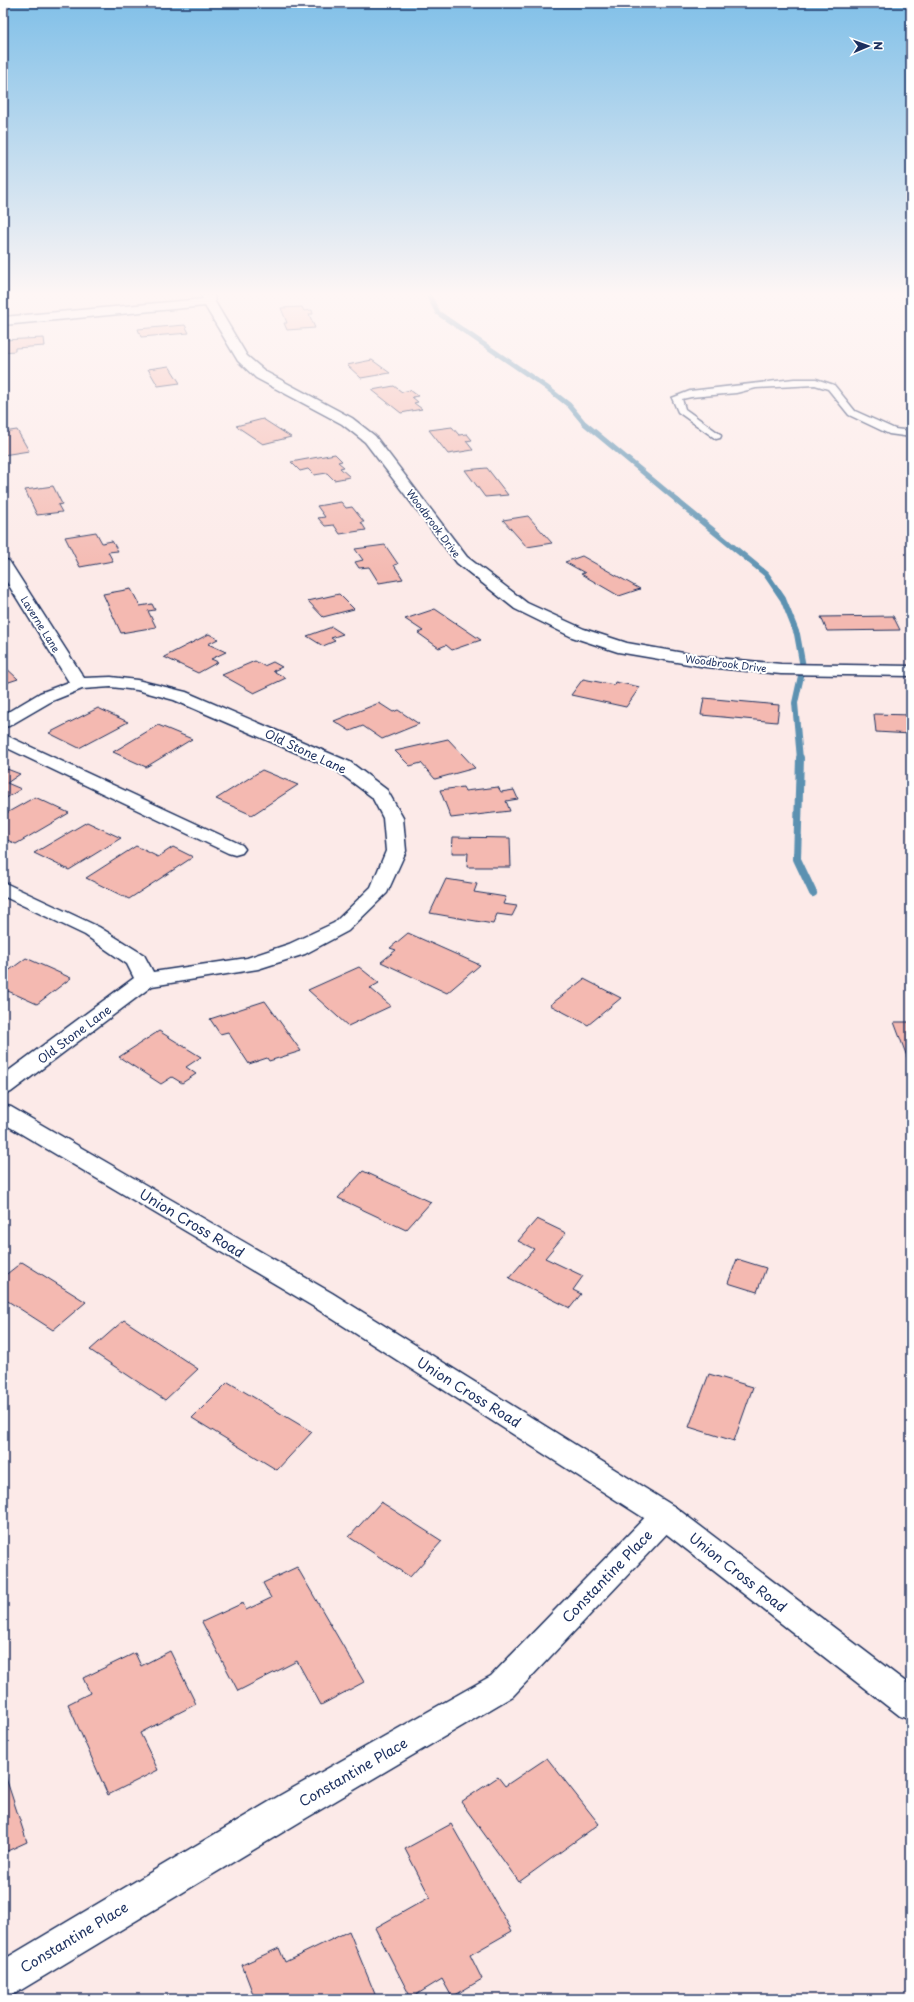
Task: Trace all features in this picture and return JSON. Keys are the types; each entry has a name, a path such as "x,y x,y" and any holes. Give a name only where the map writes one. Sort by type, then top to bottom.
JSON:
{"street":[{"name":"Woodbrook Drive","path":"288,389 347,421 370,439 462,560 521,606 578,633 624,648 706,662 781,669 911,671"},
{"name":"Laverne Lane","path":"3,564 79,684"},
{"name":"Old Stone Lane","path":"3,722 46,697 79,684 111,682 137,684 180,696 342,766 380,794 393,818 396,851 380,889 341,927 297,949 250,964 146,980 3,1087"},
{"path":"3,739 235,849"},
{"path":"3,888 92,931 136,960 146,980"},
{"name":"Union Cross Road","path":"3,1114 57,1143 323,1300 665,1516 911,1705"},
{"name":"Constantine Place","path":"3,1980 291,1808 502,1686 665,1516"}],"lane":[{"path":"716,436 682,410 677,398 690,394 738,389"},
{"path":"833,389 852,413 893,432 911,434"}],"building":[{"path":"399,389 402,392 410,390 418,396 412,397 418,402 414,403 422,409 401,413 372,390"},
{"path":"263,419 291,437 263,444 236,426"},
{"path":"452,427 459,435 467,434 472,440 466,441 473,450 448,454 429,430"},
{"path":"17,430 29,451 3,455 3,432"},
{"path":"335,454 342,461 338,462 344,467 340,468 350,477 334,480 327,473 314,475 308,469 300,471 291,462"},
{"path":"487,468 508,495 485,497 465,470"},
{"path":"53,486 62,504 58,505 62,512 37,515 25,490"},
{"path":"341,502 346,508 352,507 364,522 361,522 366,530 340,534 334,525 325,526 318,518 325,517 317,506"},
{"path":"528,516 552,543 527,547 503,520"},
{"path":"96,532 102,543 112,541 118,551 108,552 113,561 80,567 65,537"},
{"path":"385,545 398,564 394,565 403,579 379,583 369,567 359,568 355,562 363,560 355,549"},
{"path":"582,556 640,589 619,596 581,574 585,573 565,562"},
{"path":"131,589 140,606 152,604 155,610 148,611 156,627 121,633 103,594"},
{"path":"339,594 354,609 323,617 308,601"},
{"path":"435,609 481,640 452,650 446,645 439,648 418,633 423,631 405,619"},
{"path":"893,616 900,630 827,631 821,617"},
{"path":"332,627 343,634 331,638 335,641 323,646 307,636"},
{"path":"209,634 218,639 208,644 226,652 211,659 218,662 198,673 164,657"},
{"path":"255,661 264,666 273,662 282,667 273,671 286,678 254,693 222,675"},
{"path":"3,665 18,679 3,684"},
{"path":"583,679 614,685 615,682 640,687 626,707 571,695"},
{"path":"704,698 779,705 777,722 701,715"},
{"path":"379,703 393,712 398,710 419,724 382,739 363,726 350,731 334,721"},
{"path":"98,708 128,722 79,748 49,733"},
{"path":"874,714 911,715 911,734 876,732"},
{"path":"158,725 192,739 146,767 113,752"},
{"path":"448,739 475,768 435,779 421,763 410,766 395,751"},
{"path":"7,769 20,774 7,783 21,789 3,800 3,772"},
{"path":"262,770 298,785 252,815 216,799"},
{"path":"463,787 465,791 498,787 501,792 514,790 518,799 506,801 510,811 451,818 440,790"},
{"path":"35,797 69,813 16,844 3,838 3,815"},
{"path":"87,822 121,838 69,870 34,853"},
{"path":"453,837 510,838 511,867 467,867 468,853 452,853"},
{"path":"136,846 158,857 173,847 193,857 129,899 86,878"},
{"path":"446,879 477,884 474,892 506,897 503,904 517,906 512,916 497,914 493,924 430,913"},
{"path":"408,933 480,965 447,993 381,962 396,950 390,948"},
{"path":"26,958 71,978 37,1004 8,991 3,996 3,975"},
{"path":"359,967 379,983 370,988 391,1006 348,1026 308,990"},
{"path":"584,979 621,998 588,1025 550,1005"},
{"path":"265,1001 301,1051 269,1061 267,1058 249,1064 228,1032 220,1034 210,1019"},
{"path":"894,1022 911,1022 911,1062 909,1062"},
{"path":"159,1031 201,1057 186,1067 196,1074 182,1083 172,1077 161,1084 119,1057"},
{"path":"363,1171 431,1202 406,1230 338,1198"},
{"path":"537,1219 566,1233 545,1258 583,1276 573,1290 581,1294 570,1308 509,1278 534,1249 518,1241"},
{"path":"737,1259 766,1268 757,1292 728,1283"},
{"path":"22,1262 86,1302 53,1330 3,1298 3,1277"},
{"path":"124,1320 198,1369 165,1400 90,1350"},
{"path":"709,1374 753,1387 734,1441 689,1427"},
{"path":"228,1382 312,1432 277,1470 192,1418"},
{"path":"381,1502 442,1541 410,1577 349,1537"},
{"path":"297,1567 364,1682 321,1705 297,1661 238,1691 202,1622 243,1603 246,1610 271,1598 263,1583"},
{"path":"170,1651 196,1704 140,1733 158,1770 108,1795 68,1704 90,1693 83,1678 135,1653 141,1666"},
{"path":"547,1758 599,1824 519,1882 461,1802 498,1777 505,1786"},
{"path":"3,1769 27,1842 3,1853"},
{"path":"451,1824 512,1931 470,1955 482,1979 452,1997 442,1979 411,1998 375,1928 430,1897 405,1849"},
{"path":"349,1931 377,1999 255,1999 242,1965 279,1948 285,1962"}],"waterway":[{"path":"549,389 569,405 584,423 679,502"},
{"path":"677,501 766,574 783,599 797,634 803,667 795,703 800,759"},
{"path":"800,759 797,859 813,893"}]}
